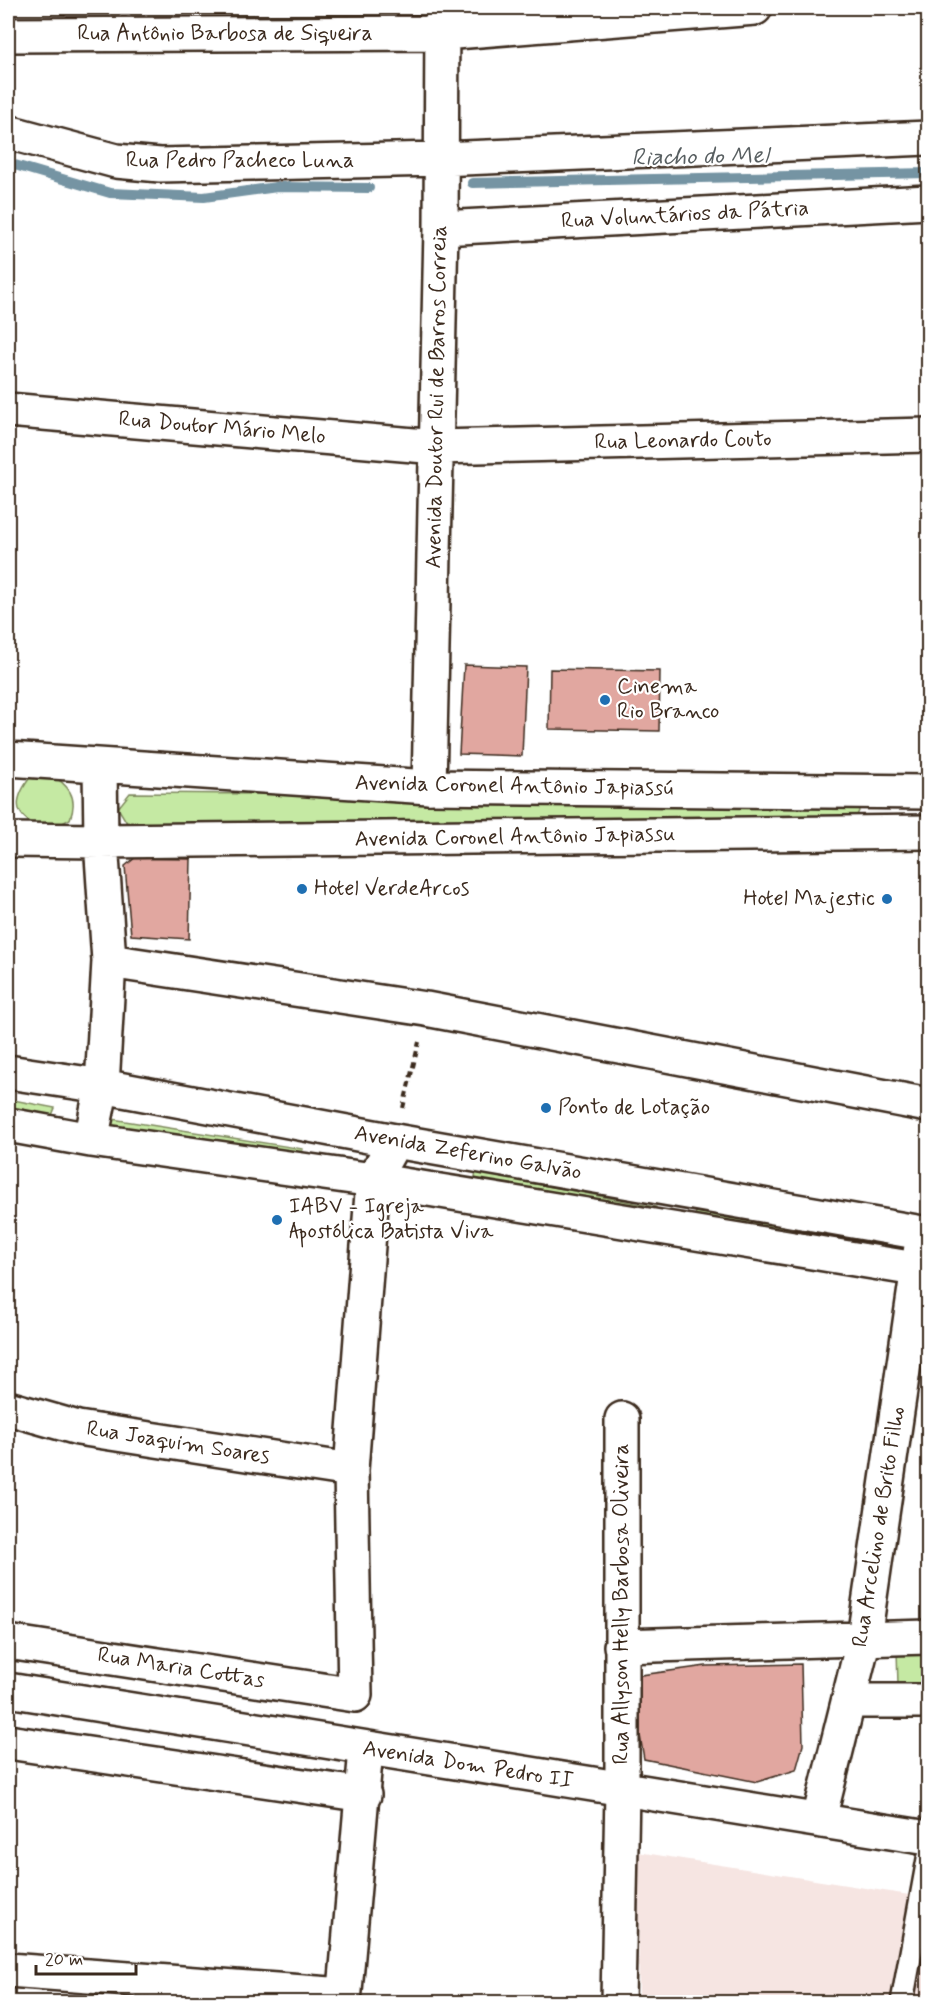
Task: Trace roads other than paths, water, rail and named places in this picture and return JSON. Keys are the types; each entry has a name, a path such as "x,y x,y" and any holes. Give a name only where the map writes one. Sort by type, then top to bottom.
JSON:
{"street":[{"name":"Rua Antônio Barbosa de Siqueira","path":"8,35 755,8"},
{"name":"Avenida Doutor Rui de Barros Correia","path":"429,787 443,20"},
{"name":"Rua Pedro Pacheco Luna","path":"8,132 116,161 160,165 440,159"},
{"path":"440,159 928,138"},
{"name":"Rua Voluntários da Pátria","path":"441,228 928,202"},
{"name":"Rua Doutor Mário Melo","path":"8,410 437,447"},
{"name":"Rua Leonardo Couto","path":"437,447 928,435"},
{"name":"Avenida Coronel Antônio Japiassú","path":"8,759 429,787 928,792"},
{"path":"91,1140 102,1086 109,961 101,841 100,766"},
{"path":"885,792 885,833"},
{"name":"Avenida Coronel Antônio Japiassu","path":"8,840 101,841 928,832"},
{"path":"109,961 426,1010 928,1105"},
{"name":"Avenida Zeferino Galvão","path":"8,1072 102,1086 395,1141 926,1233"},
{"name":"Avenida Zeferino Galvão","path":"8,1125 91,1140 373,1180 923,1270"},
{"path":"351,1470 373,1180 395,1141"},
{"name":"Rua Arcelino de Brito Filho","path":"819,1819 864,1638 923,1270 926,1233"},
{"name":"Rua Joaquim Soares","path":"8,1408 109,1433 351,1470"},
{"name":"Rua Allyson Helly Barbosa Oliveira","path":"618,2002 622,1790 622,1419"},
{"name":"Rua Maria Cottas","path":"8,1642 355,1695 351,1470"},
{"path":"621,1646 928,1637"},
{"name":"Avenida Dom Pedro II","path":"8,1690 928,1838"},
{"path":"849,1701 928,1701"},
{"path":"8,1742 364,1795"},
{"path":"8,1970 344,1999 364,1795 366,1749"}],"lane":[{"path":"902,2002 928,1859"}],"waterway":[{"name":"Riacho do Mel","path":"8,163 110,193 204,197 277,187 369,188"},
{"name":"Riacho do Mel","path":"472,183 928,173"}],"place":[{"name":"Cinema Rio Branco","path":"605,700"},
{"name":"Hotel VerdeArcos","path":"302,889"},
{"name":"Hotel Majestic","path":"887,899"},
{"name":"Ponto de Lotação","path":"546,1108"},
{"name":"IABV - Igreja Apostólica Batista Viva","path":"277,1220"}]}
